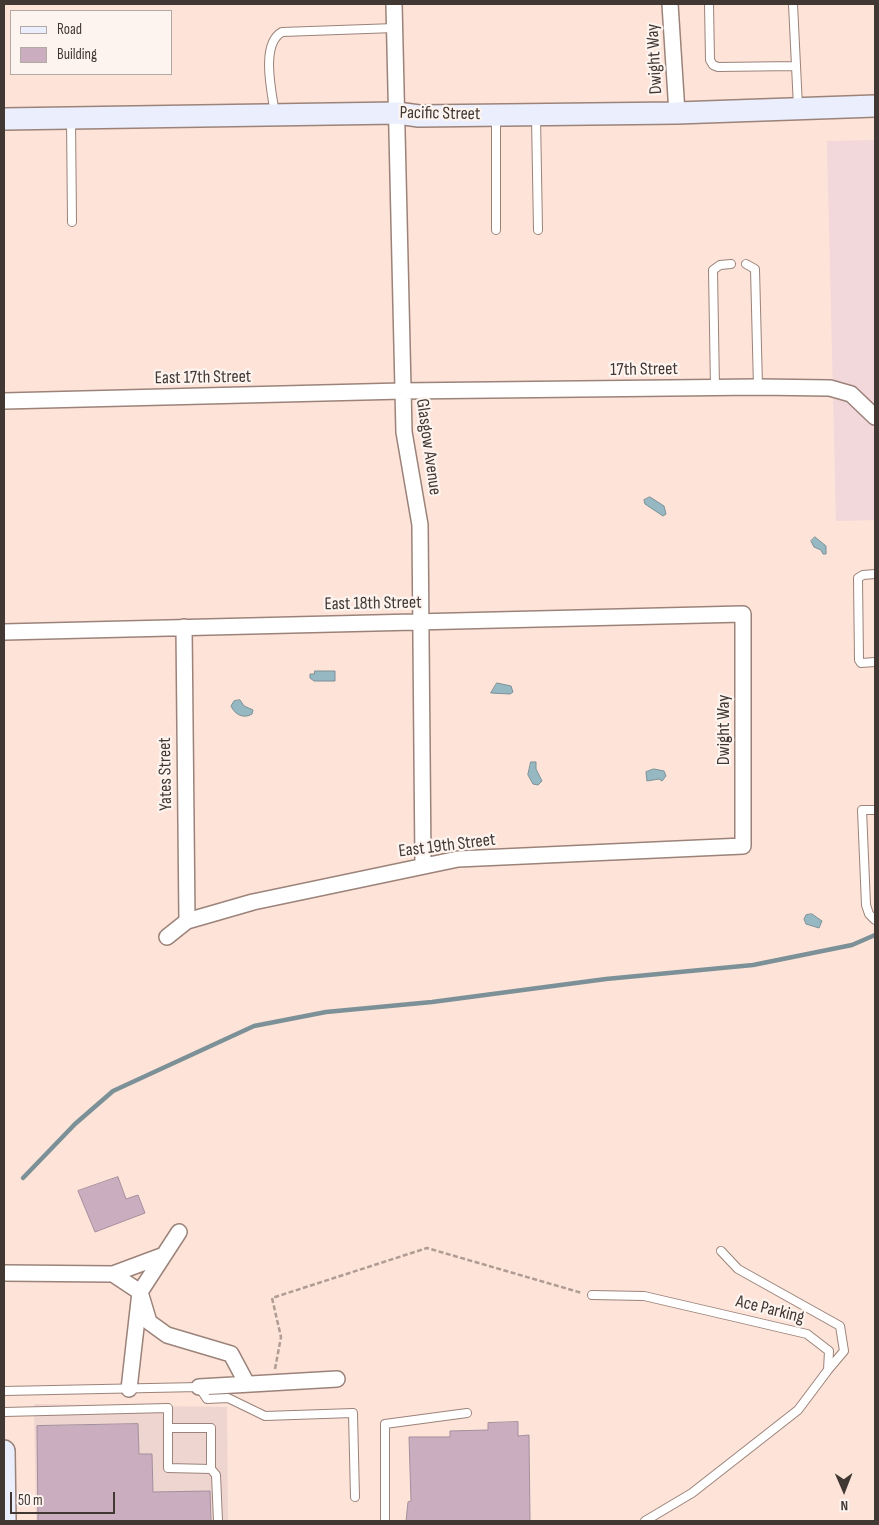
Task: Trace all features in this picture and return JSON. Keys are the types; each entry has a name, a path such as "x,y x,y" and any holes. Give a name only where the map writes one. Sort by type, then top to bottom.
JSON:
{"street":[{"name":"Glasgow Avenue","path":"394,4 402,392 404,432 420,525 423,865"},
{"name":"Dwight Way","path":"670,4 677,113"},
{"name":"Pacific Street","path":"4,119 397,113 419,116 496,116 677,113 798,107 875,106"},
{"name":"17th Street","path":"402,392 758,387 830,388 851,394 875,417"},
{"name":"East 17th Street","path":"4,401 402,392"},
{"name":"Dwight Way","path":"743,614 743,846"},
{"name":"East 18th Street","path":"4,632 743,614"},
{"name":"Yates Street","path":"184,627 187,921"},
{"name":"East 19th Street","path":"167,937 187,921 253,902 458,859 743,846"},
{"path":"129,1388 140,1292 179,1232"},
{"path":"4,1273 113,1274 164,1254"},
{"path":"113,1274 140,1292 149,1322 166,1335 231,1354 247,1384"},
{"path":"199,1387 336,1379"},
{"path":"4,1452 5,1521"}],"lane":[{"path":"709,4 710,60 712,66 718,68 796,66"},
{"path":"793,4 798,107"},
{"path":"275,115 270,58 271,42 275,36 282,32 395,28"},
{"path":"536,115 538,230"},
{"path":"496,116 496,230"},
{"path":"71,118 72,222"},
{"path":"715,388 713,270 720,265 730,264"},
{"path":"746,264 755,269 758,387"},
{"path":"875,574 863,575 858,578 859,660 861,662 875,662"},
{"path":"875,810 862,810 866,906 869,914 875,920"},
{"path":"645,1521 692,1493 798,1410 844,1351 840,1326 738,1269 721,1251"},
{"name":"Ace Parking","path":"592,1295 644,1296 807,1334 829,1351 828,1370"},
{"path":"4,1391 199,1387 207,1398 228,1398 265,1416 353,1413 355,1497"},
{"path":"4,1412 168,1408 168,1468 211,1469"},
{"path":"385,1521 385,1424 467,1413"},
{"path":"168,1428 211,1428 211,1469 216,1475 218,1521"}],"path":[{"path":"272,1383 281,1337 272,1298 427,1248 592,1295"}],"shaded area":[{"path":"875,140 875,520 836,521 827,141"},
{"path":"34,1404 227,1407 228,1521 36,1521"}],"water":[{"path":"650,497 664,506 666,514 663,516 645,504 644,500"},
{"path":"815,537 826,546 826,554 823,554 821,550 814,547 811,541"},
{"path":"315,671 335,671 335,681 314,681 310,678 310,674 314,674"},
{"path":"497,683 511,686 513,692 510,694 491,693"},
{"path":"240,700 244,706 253,710 252,714 243,716 235,712 231,706 234,701"},
{"path":"531,762 536,762 536,769 542,781 538,785 533,784 528,775"},
{"path":"654,769 664,771 666,776 662,781 659,779 647,781 646,772"},
{"path":"812,914 822,921 819,928 806,924 804,919 806,915"}],"building":[{"path":"118,1177 126,1199 138,1195 145,1213 95,1232 78,1191"},
{"path":"518,1422 518,1436 529,1435 530,1521 406,1521 408,1502 411,1501 409,1437 450,1437 450,1431 488,1430 488,1423"},
{"path":"138,1424 139,1454 152,1454 153,1492 210,1491 211,1521 38,1521 37,1426"}],"waterway":[{"path":"23,1178 75,1124 113,1091 254,1026 326,1012 432,1002 606,979 753,965 852,945 875,935"}]}
